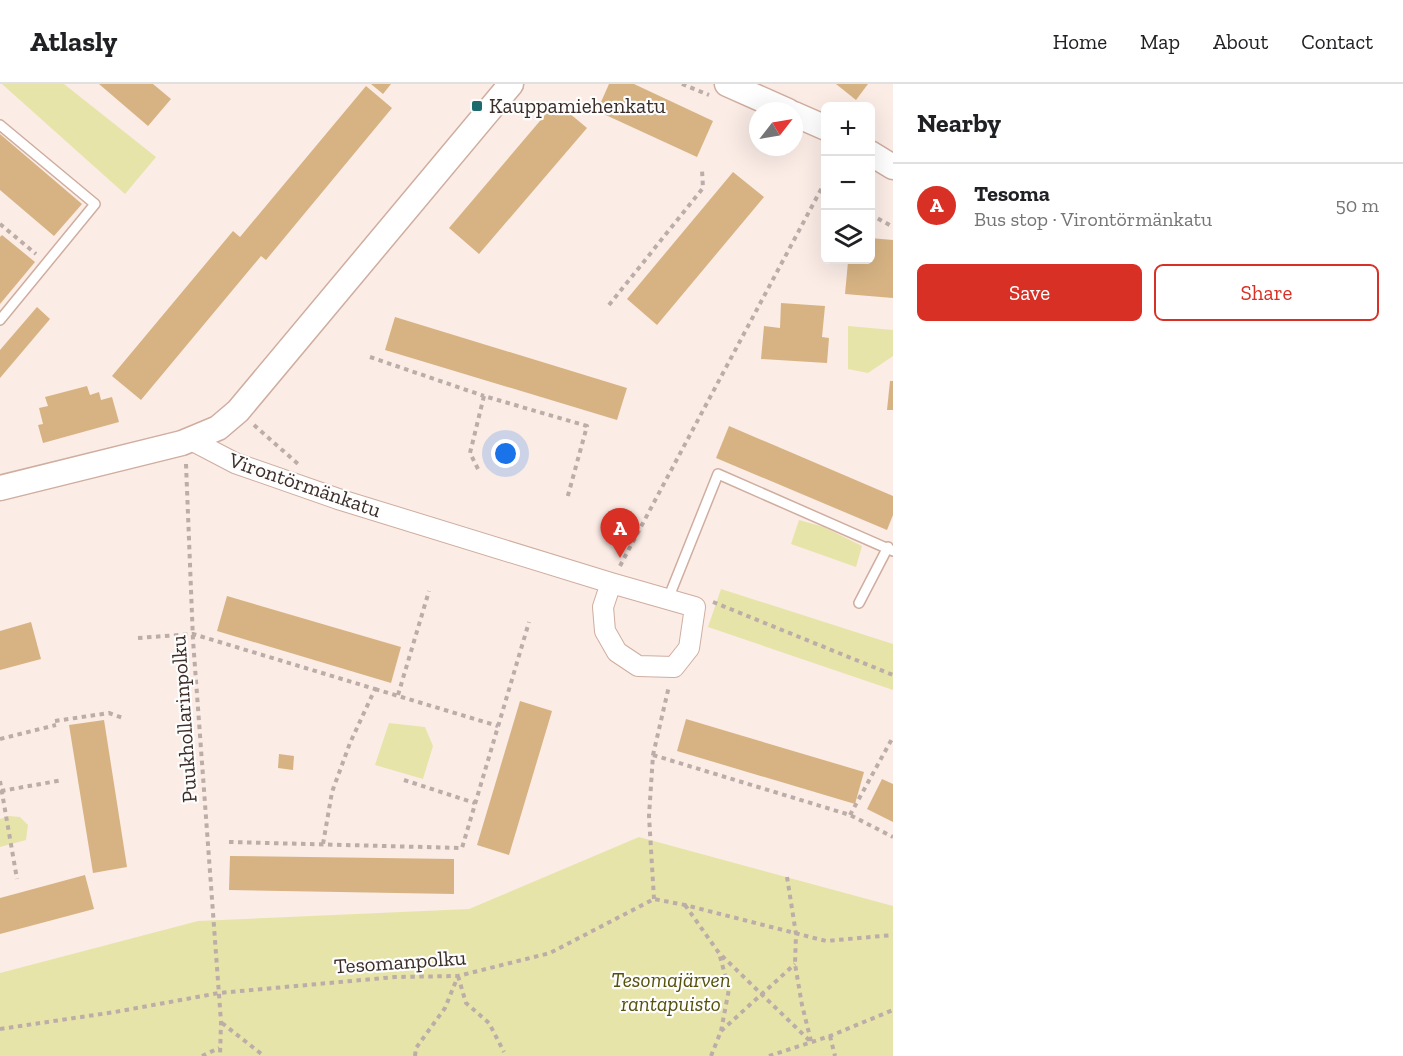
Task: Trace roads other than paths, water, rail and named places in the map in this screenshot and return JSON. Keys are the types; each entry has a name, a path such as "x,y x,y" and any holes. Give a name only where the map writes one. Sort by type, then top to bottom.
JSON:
{"street":[{"path":"0,488 187,441 218,428 238,411 511,84"},
{"path":"727,84 759,90 776,102"},
{"path":"803,118 821,126"},
{"path":"875,156 893,167"},
{"name":"Virontörmänkatu","path":"187,441 235,463 341,500 695,607 689,648 674,667 639,666 617,652 604,631 603,607 611,583"}],"lane":[{"path":"0,125 95,204 0,320"},
{"path":"668,599 718,474 891,549 859,603"}],"place":[{"name":"Kauppamiehenkatu","path":"477,106"},
{"name":"Tesoma","path":"620,558"}],"park label":[{"name":"Tesomajärven rantapuisto","path":"671,992"}]}
